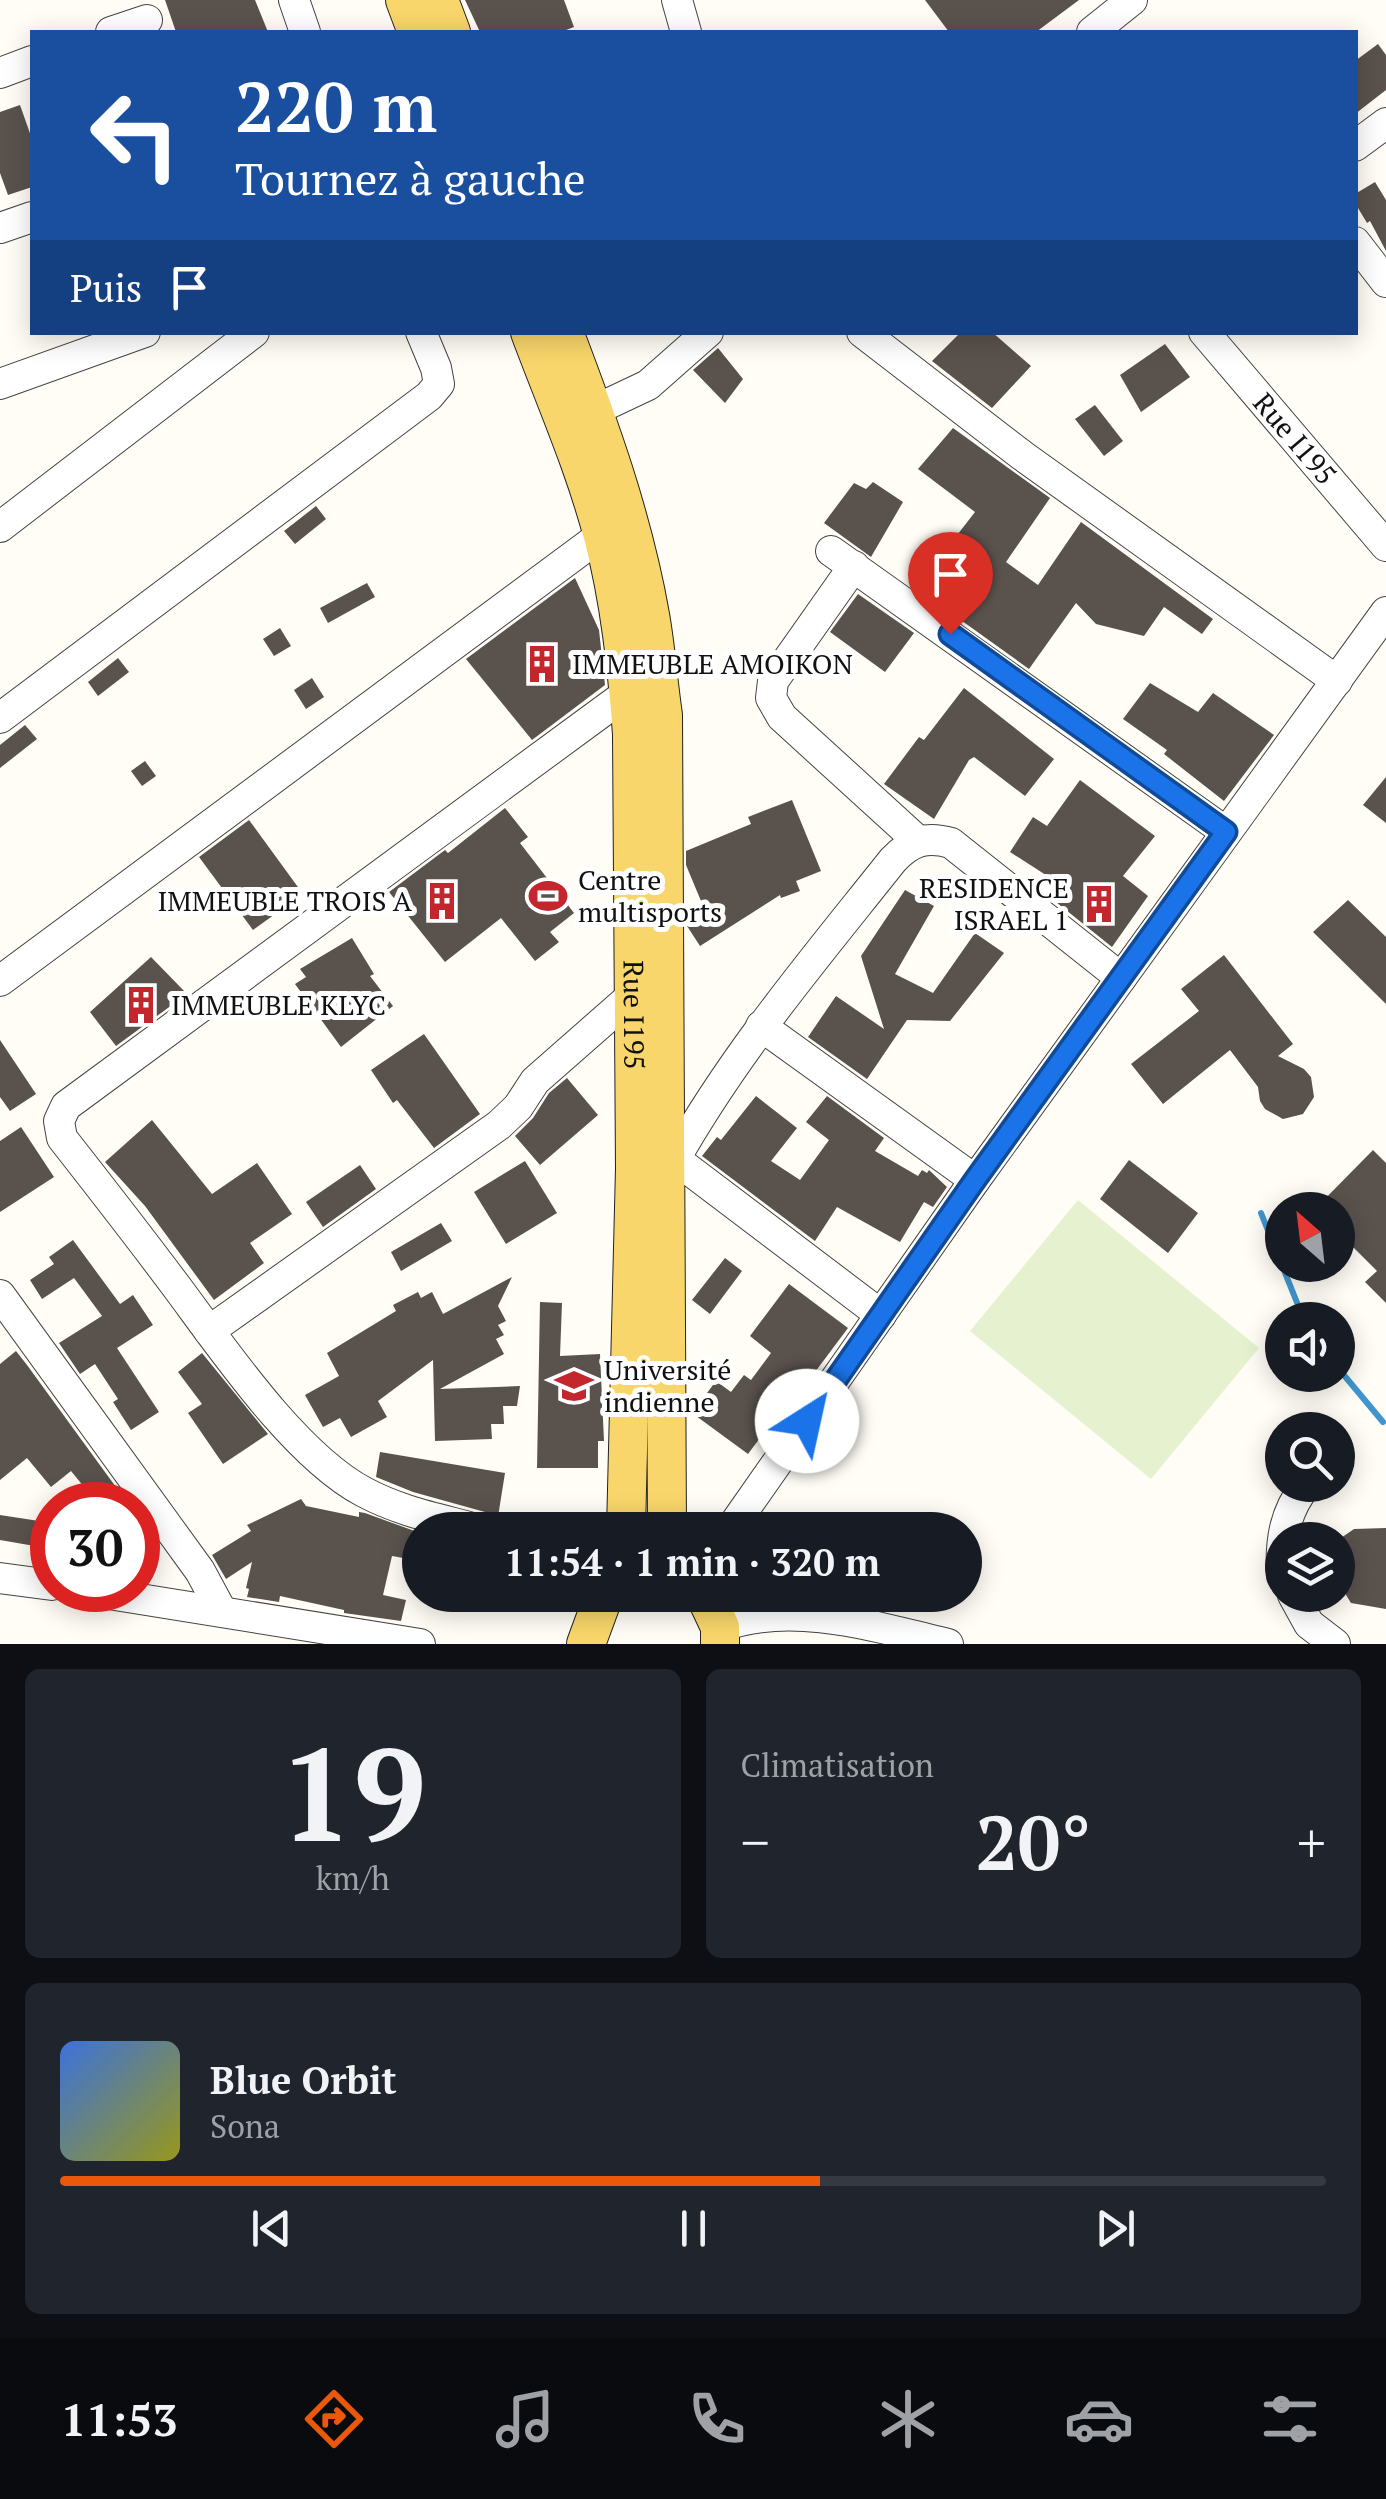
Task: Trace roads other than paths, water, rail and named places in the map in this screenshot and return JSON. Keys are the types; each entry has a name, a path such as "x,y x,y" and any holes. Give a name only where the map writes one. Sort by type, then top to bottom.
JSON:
{"main road":[{"path":"405,0 416,30"},
{"path":"439,0 450,30"},
{"name":"Rue I195","path":"532,335 579,418 636,553 650,615 663,715 658,1163 667,1512"},
{"name":"Rue I195","path":"565,335 616,597 629,692 634,994 658,1163 628,1512"},
{"path":"586,1644 598,1612"}],"street":[{"path":"294,0 304,30"},
{"path":"676,0 685,30"},
{"path":"1094,30 1132,0"},
{"path":"117,30 146,17"},
{"path":"0,73 30,62"},
{"path":"1358,144 1386,123"},
{"path":"0,228 30,218"},
{"path":"1358,246 1386,282"},
{"path":"0,384 137,335"},
{"path":"0,527 250,335"},
{"path":"0,718 429,396 438,384 422,335"},
{"path":"579,418 648,385 705,335"},
{"path":"866,335 1022,456 1336,681"},
{"name":"Rue I195","path":"1207,335 1386,546"},
{"path":"0,980 603,534"},
{"path":"918,841 782,717 771,698 774,681 843,558 1226,832"},
{"path":"743,1512 975,1180 1386,612"},
{"path":"412,1512 362,1492 330,1469 274,1413 62,1138 59,1121 66,1106 629,692"},
{"path":"880,1315 658,1163 893,860 918,841 934,838 952,843 1121,978"},
{"path":"209,1330 499,1126 535,1081 634,994"},
{"path":"761,1026 975,1180"},
{"path":"0,1295 189,1556 221,1610"},
{"path":"0,1577 30,1582"},
{"path":"160,1601 420,1644"},
{"path":"1302,1612 1309,1624 1335,1644"},
{"path":"715,1622 780,1615 878,1627 948,1644"}],"waterway":[{"path":"1261,1213 1297,1302"},
{"path":"1355,1388 1383,1422"}],"place":[{"name":"IMMEUBLE AMOIKON","path":"542,664"},
{"name":"Centre multisports","path":"548,896"},
{"name":"IMMEUBLE TROIS A","path":"442,901"},
{"name":"RESIDENCE ISRAEL 1","path":"1099,904"},
{"name":"IMMEUBLE KLYC","path":"141,1005"},
{"name":"Université indienne","path":"574,1386"}]}
